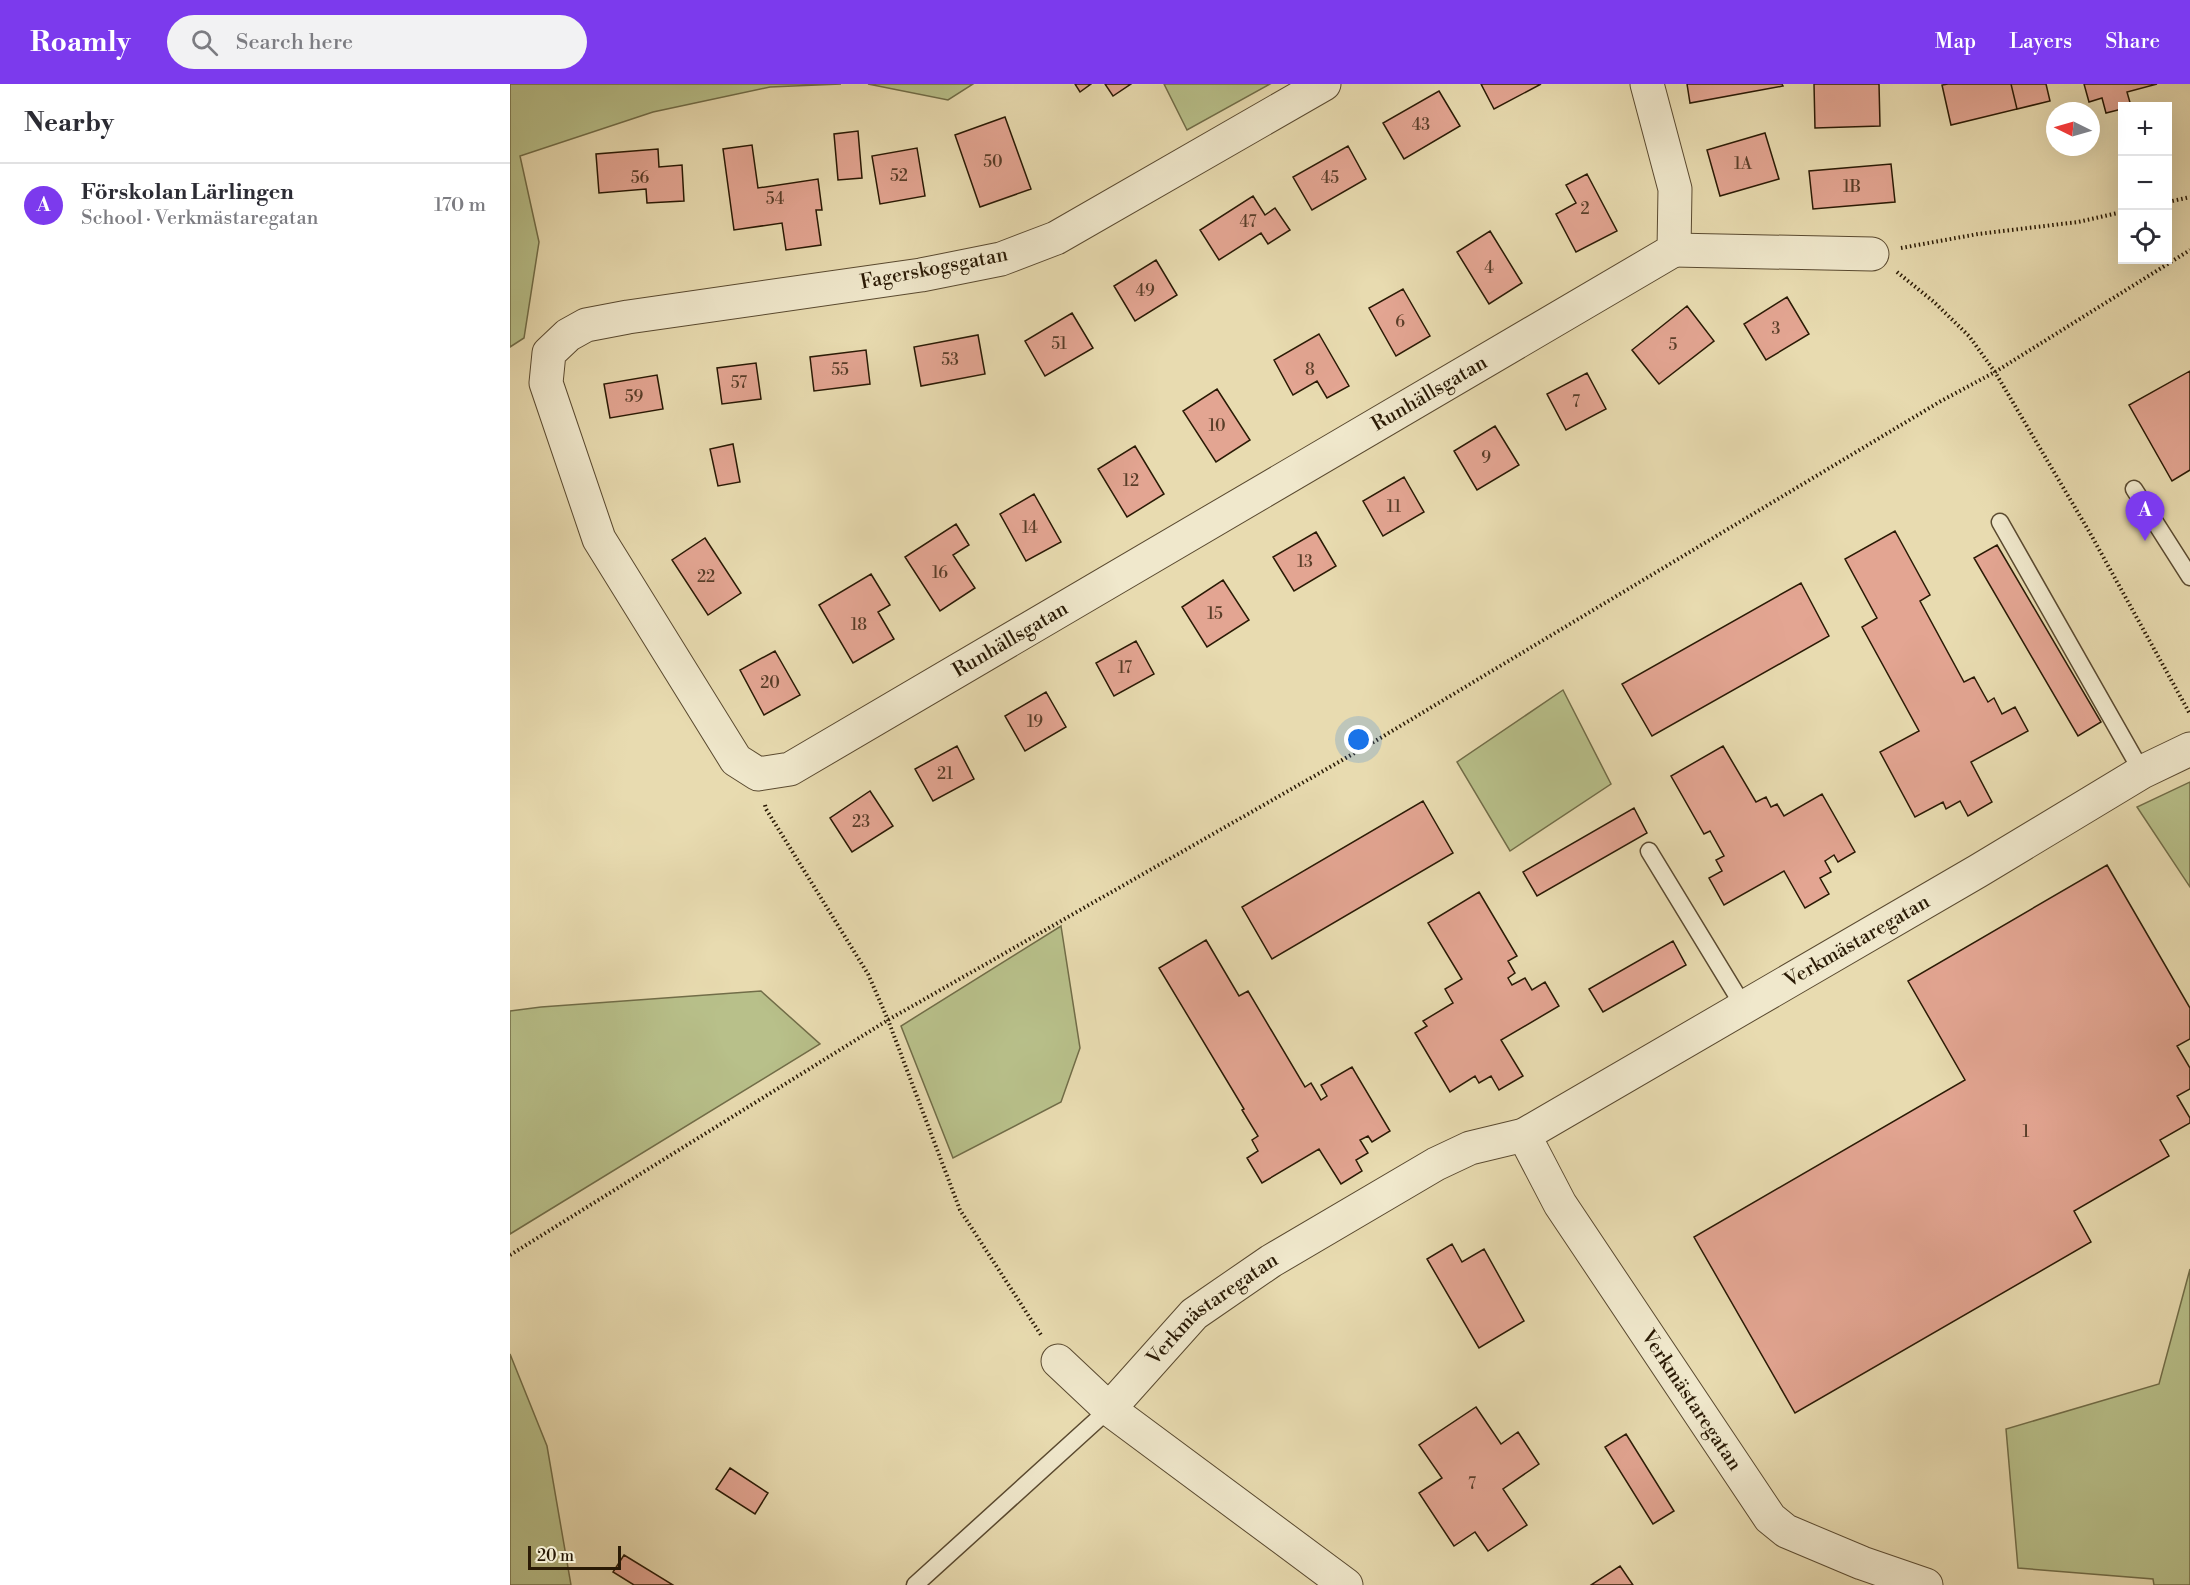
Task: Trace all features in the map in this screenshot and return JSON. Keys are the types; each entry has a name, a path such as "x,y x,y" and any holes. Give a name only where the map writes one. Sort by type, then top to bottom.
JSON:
{"street":[{"name":"Fagerskogsgatan","path":"758,774 736,760 598,539 546,383 549,353 568,335 586,325 628,316 921,275 1001,259 1056,238 1324,84"},
{"path":"1647,84 1675,189 1674,250 1872,254"},
{"name":"Runhällsgatan","path":"758,774 790,769 1674,250"},
{"name":"Verkmästaregatan","path":"1110,1409 1194,1314 1271,1261 1436,1164 1470,1148 1524,1135 1978,871 2142,772 2190,749"},
{"name":"Verkmästaregatan","path":"1524,1135 1560,1204 1770,1518 1786,1531 1862,1563 1926,1585"},
{"path":"1058,1361 1110,1409 1346,1585"}],"lane":[{"path":"2134,489 2190,577"},
{"path":"2000,522 2142,772"},
{"path":"1649,851 1744,1007"},
{"name":"Verkmästaregatan","path":"915,1585 1110,1409"}],"path":[{"path":"2172,201 2190,197"},
{"path":"1872,254 1978,234 2079,222 2118,213"},
{"path":"510,1255 888,1020 1372,743 1941,401 1995,372 2190,250"},
{"path":"1872,254 1934,302 1969,336 1995,372 2090,533 2190,714"},
{"path":"758,774 766,809 868,974 888,1020 960,1210 1058,1361"}],"green space":[{"path":"510,84 841,84 770,87 653,112 520,156 539,242 524,338 510,347"},
{"path":"868,84 973,84 948,100"},
{"path":"1164,84 1270,84 1187,130"},
{"path":"1563,690 1611,784 1510,851 1457,762"},
{"path":"2190,782 2190,887 2137,807"},
{"path":"1061,926 1080,1048 1061,1102 953,1158 901,1026"},
{"path":"761,991 820,1044 510,1234 510,1011"},
{"path":"2190,1269 2190,1585 2154,1585 2153,1579 2018,1568 2006,1429 2159,1384"},
{"path":"510,1354 547,1446 571,1585 510,1585"}],"building":[{"path":"1075,84 1091,84 1080,92"},
{"path":"1105,84 1131,84 1113,96"},
{"path":"1481,84 1541,84 1494,109"},
{"path":"1687,84 1782,84 1783,86 1690,103"},
{"path":"1814,84 1879,84 1880,126 1815,128"},
{"path":"2011,84 2017,109 1951,125 1942,85"},
{"path":"2011,84 2046,84 2050,101 2017,109"},
{"path":"2084,84 2157,84 2127,92 2130,102 2118,102 2118,110 2106,113 2102,98 2089,102"},
{"path":"1439,91 1460,126 1404,159 1383,123"},
{"path":"1005,117 1031,189 980,207 955,135"},
{"path":"858,131 862,178 838,180 834,134"},
{"path":"1765,133 1779,179 1720,196 1707,150"},
{"path":"752,145 758,188 818,179 822,210 816,210 821,245 786,250 782,223 734,230 723,149"},
{"path":"1348,146 1366,179 1312,210 1293,177"},
{"path":"917,148 925,196 880,204 872,156"},
{"path":"658,149 659,167 682,165 684,201 647,203 646,189 599,193 596,154"},
{"path":"1891,164 1895,202 1813,209 1809,171"},
{"path":"1587,174 1617,231 1576,252 1556,214 1576,203 1566,185"},
{"path":"1253,196 1265,215 1275,208 1290,230 1268,244 1261,233 1219,260 1200,230"},
{"path":"1490,231 1522,283 1489,304 1457,252"},
{"path":"1156,260 1177,295 1135,321 1114,286"},
{"path":"1403,289 1430,336 1396,356 1369,308"},
{"path":"1787,297 1809,334 1766,360 1744,324"},
{"path":"1687,306 1714,341 1659,384 1632,350"},
{"path":"1072,313 1093,348 1045,376 1025,341"},
{"path":"1319,334 1349,386 1327,398 1317,381 1293,395 1274,360"},
{"path":"978,335 985,374 921,386 914,347"},
{"path":"866,350 870,384 814,391 810,357"},
{"path":"756,363 761,399 722,404 717,368"},
{"path":"2190,371 2190,470 2172,481 2129,405"},
{"path":"1587,373 1606,409 1566,430 1547,394"},
{"path":"657,375 663,409 610,418 604,384"},
{"path":"1217,389 1250,440 1216,462 1183,411"},
{"path":"1495,426 1519,465 1477,490 1454,451"},
{"path":"733,444 740,482 718,486 710,449"},
{"path":"1135,446 1164,494 1127,517 1098,469"},
{"path":"1404,477 1424,512 1383,536 1363,501"},
{"path":"1034,494 1061,542 1026,561 1000,514"},
{"path":"956,524 969,545 953,555 975,588 940,611 905,557"},
{"path":"1895,531 1930,595 1920,601 1964,682 1974,677 1988,702 1994,698 2002,714 2015,707 2028,731 1971,762 1992,802 1968,816 1960,801 1946,809 1943,802 1915,817 1880,752 1919,731 1862,627 1877,618 1845,559"},
{"path":"1316,532 1336,566 1294,591 1273,557"},
{"path":"705,538 741,593 708,615 672,560"},
{"path":"1997,545 2101,722 2078,736 1974,558"},
{"path":"871,574 890,605 878,612 894,639 853,663 819,605"},
{"path":"1223,580 1249,620 1207,647 1182,607"},
{"path":"1801,583 1829,636 1652,736 1622,684"},
{"path":"1136,641 1154,674 1114,696 1096,663"},
{"path":"775,651 800,695 764,715 740,670"},
{"path":"1046,692 1066,727 1025,751 1005,716"},
{"path":"957,746 974,779 933,801 915,769"},
{"path":"1723,746 1756,802 1766,797 1771,807 1777,804 1784,816 1822,794 1855,852 1838,862 1834,855 1825,861 1831,872 1820,878 1829,894 1805,908 1784,871 1724,905 1709,878 1722,871 1716,860 1724,856 1710,831 1704,834 1671,776"},
{"path":"870,791 893,826 852,852 830,818"},
{"path":"1423,801 1453,853 1272,959 1242,907"},
{"path":"1634,808 1647,833 1537,896 1523,872"},
{"path":"2107,865 2190,1008 2190,1039 2177,1046 2190,1068 2190,1089 2177,1096 2190,1118 2190,1123 2160,1140 2169,1156 2074,1211 2091,1242 1795,1413 1694,1237 1965,1080 1908,981"},
{"path":"1479,892 1517,956 1508,961 1515,973 1508,978 1512,985 1525,978 1532,990 1545,982 1559,1006 1501,1040 1523,1076 1499,1090 1491,1076 1479,1083 1475,1076 1450,1092 1415,1033 1427,1026 1423,1021 1453,1003 1445,989 1462,979 1428,923"},
{"path":"1206,940 1239,996 1248,991 1305,1087 1311,1083 1321,1100 1327,1096 1321,1085 1352,1067 1390,1131 1372,1142 1368,1136 1360,1140 1368,1153 1356,1160 1362,1171 1341,1184 1319,1149 1262,1183 1247,1158 1258,1151 1252,1140 1258,1136 1159,968"},
{"path":"1673,941 1686,965 1603,1012 1589,989"},
{"path":"1452,1244 1462,1262 1484,1249 1524,1321 1479,1348 1427,1259"},
{"path":"1476,1407 1501,1444 1518,1432 1539,1464 1503,1489 1527,1525 1488,1551 1475,1532 1454,1546 1419,1493 1442,1478 1419,1445"},
{"path":"1626,1434 1674,1511 1653,1524 1605,1447"},
{"path":"730,1468 768,1493 755,1514 716,1489"},
{"path":"624,1555 673,1585 634,1585 613,1572"},
{"path":"1620,1566 1633,1585 1591,1585"}],"place":[{"name":"Förskolan Lärlingen","path":"2145,541"}]}
